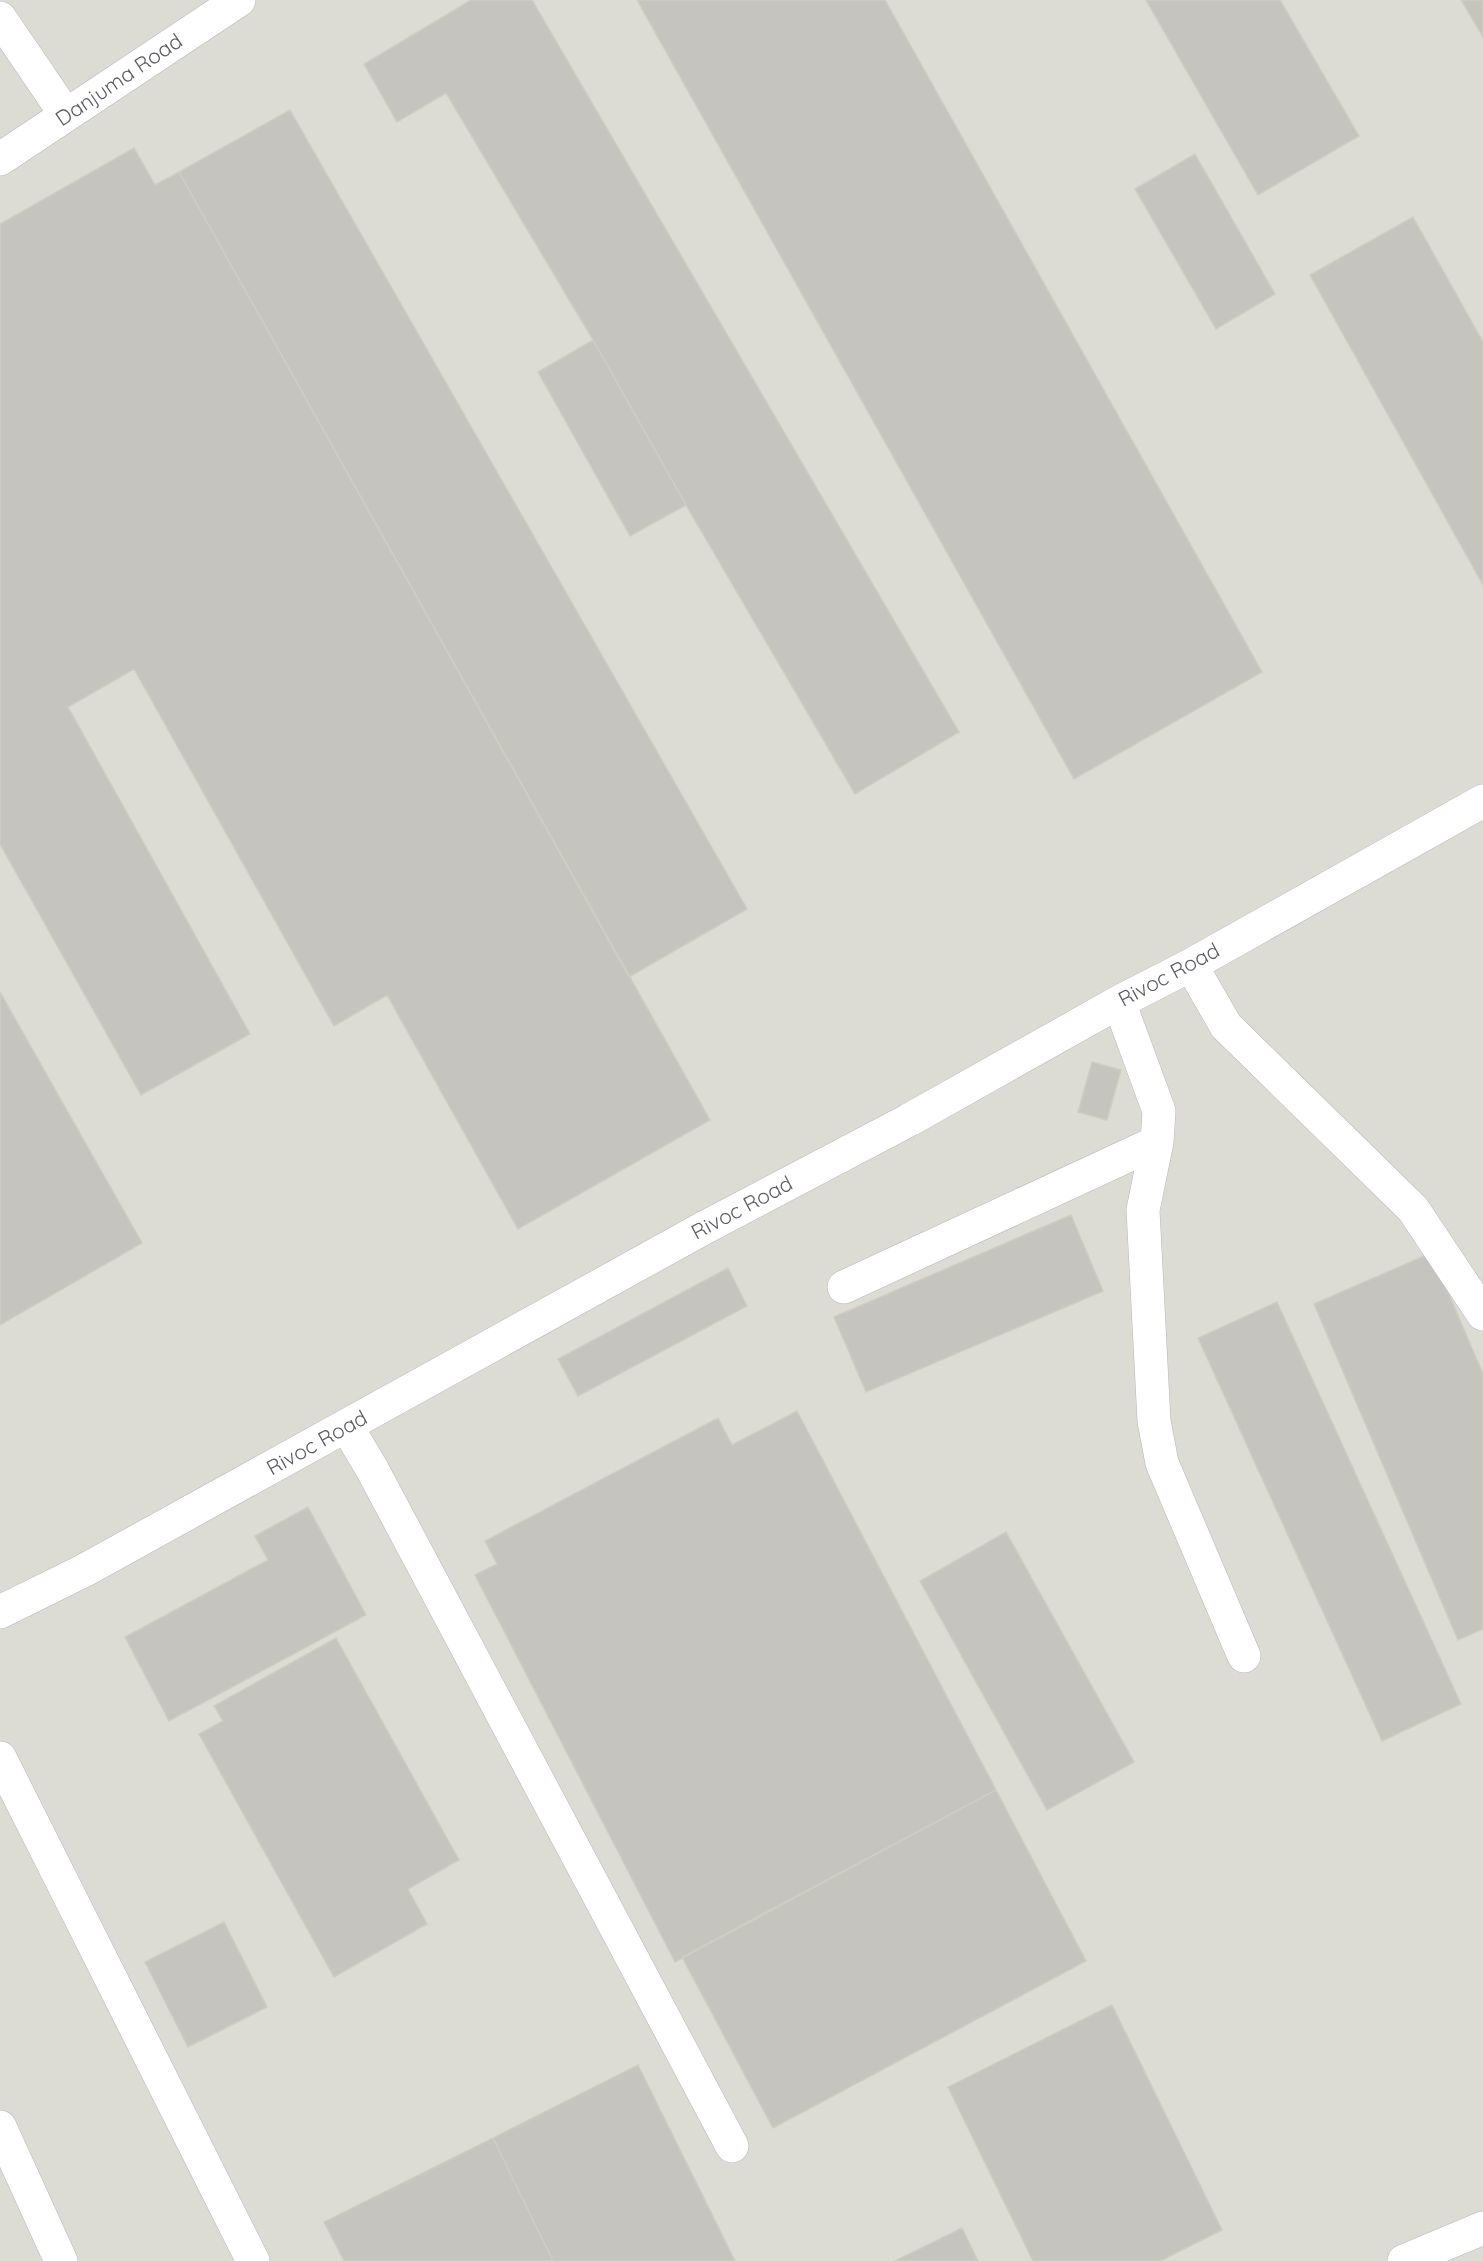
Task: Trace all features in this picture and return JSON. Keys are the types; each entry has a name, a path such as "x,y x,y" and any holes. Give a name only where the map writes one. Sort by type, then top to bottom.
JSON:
{"street":[{"name":"Danjuma Road","path":"0,159 238,0"},
{"path":"0,18 66,115"},
{"name":"Rivoc Road","path":"0,1612 85,1570 702,1229 909,1120 1483,801"},
{"path":"1191,965 1226,1026 1413,1209 1483,1314"},
{"path":"1119,1002 1159,1111 1157,1142 1143,1210 1154,1421 1162,1463 1244,1656"},
{"path":"844,1287 1157,1142"},
{"path":"346,1427 372,1469 732,2146"},
{"path":"0,1758 253,2261"},
{"path":"0,2127 61,2261"},
{"path":"1404,2261 1483,2228"}],"shaded area":[{"path":"0,0 1483,0 1483,2261 0,2261"}],"building":[{"path":"471,0 532,0 959,732 855,794 686,505 593,340 446,93 397,122 364,64"},
{"path":"637,0 885,0 1262,672 1074,779"},
{"path":"1146,0 1280,0 1359,136 1258,195"},
{"path":"1461,0 1483,0 1483,37"},
{"path":"290,110 747,909 629,977 179,172"},
{"path":"134,148 155,185 179,172 710,1120 518,1229 387,995 334,1026 134,669 68,707 250,1034 141,1095 0,844 0,224"},
{"path":"1195,154 1275,294 1216,329 1135,189"},
{"path":"1413,217 1483,342 1483,585 1310,275"},
{"path":"593,340 686,505 630,536 538,372"},
{"path":"0,992 142,1243 0,1325"},
{"path":"1092,1062 1121,1070 1107,1120 1078,1112"},
{"path":"1071,1215 1103,1291 866,1392 834,1317"},
{"path":"1431,1253 1483,1374 1483,1629 1458,1640 1314,1304"},
{"path":"728,1268 747,1306 578,1396 558,1359"},
{"path":"1277,1302 1461,1704 1382,1741 1198,1338"},
{"path":"797,1411 996,1790 675,1962 475,1575 497,1564 485,1541 718,1418 732,1445"},
{"path":"308,1507 366,1615 169,1721 125,1637 268,1560 255,1536"},
{"path":"1006,1532 1134,1762 1047,1810 920,1581"},
{"path":"336,1638 459,1860 408,1889 427,1924 334,1977 199,1734 223,1721 214,1706"},
{"path":"996,1790 1086,1961 773,2128 682,1957"},
{"path":"224,1922 267,2007 188,2047 145,1962"},
{"path":"1112,2005 1222,2230 1160,2261 1033,2261 948,2087"},
{"path":"638,2065 735,2261 553,2261 493,2138"},
{"path":"493,2138 553,2261 344,2261 324,2222"},
{"path":"962,2228 978,2261 895,2261"}]}
